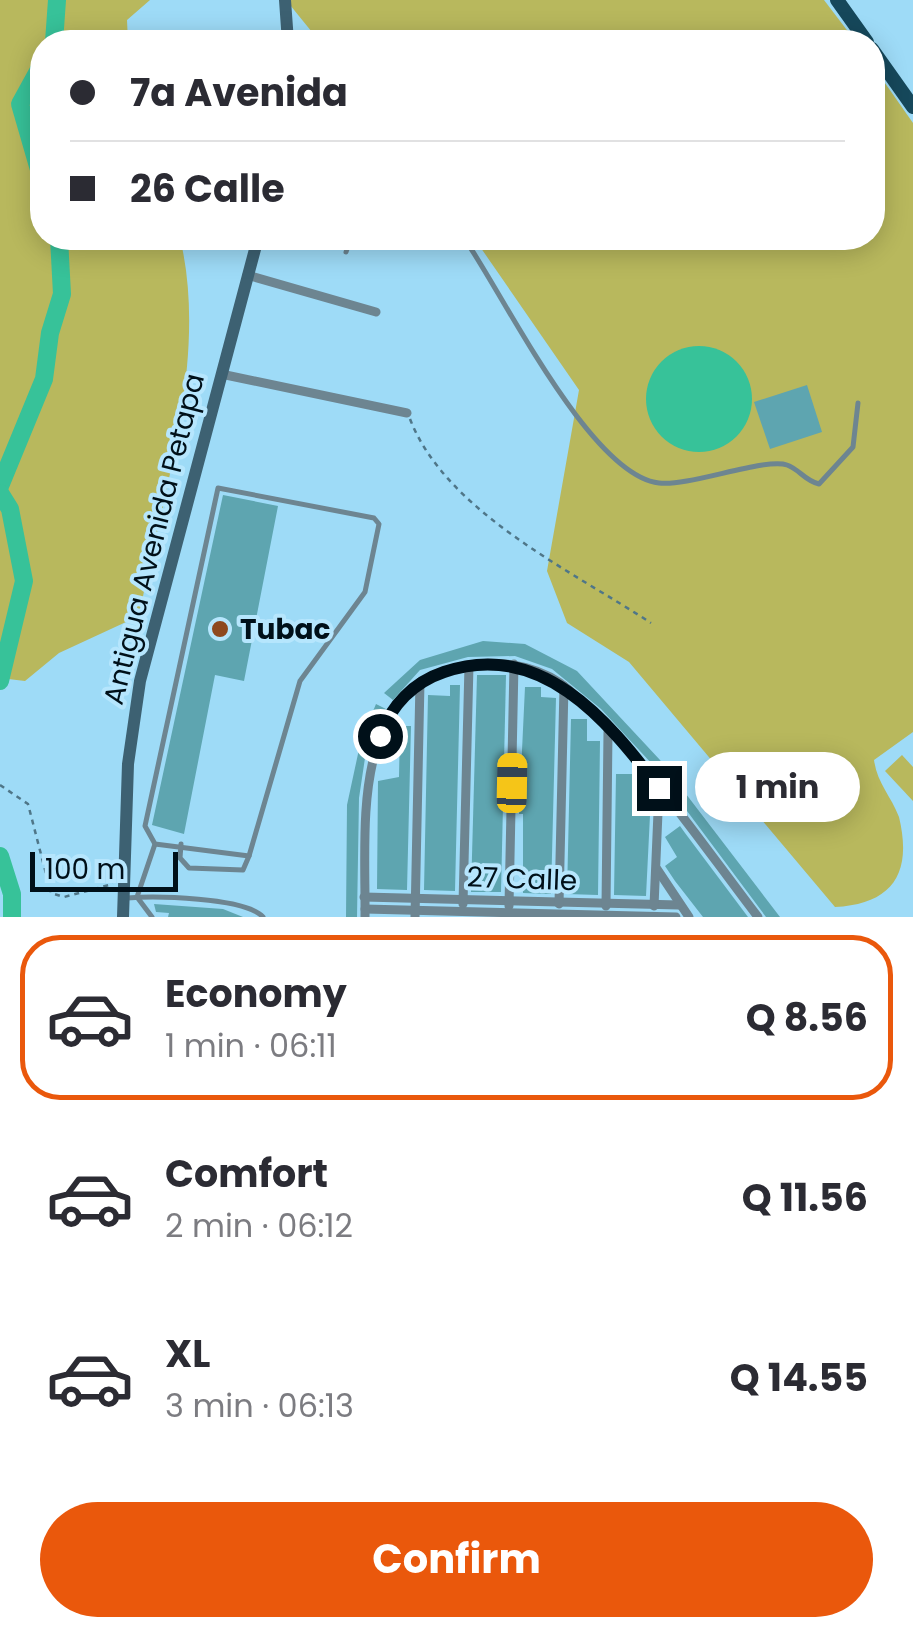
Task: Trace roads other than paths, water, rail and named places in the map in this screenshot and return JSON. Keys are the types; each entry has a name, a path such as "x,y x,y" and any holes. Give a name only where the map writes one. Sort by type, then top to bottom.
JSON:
{"main road":[{"path":"285,0 287,30"},
{"path":"837,0 859,30"},
{"path":"885,68 912,104"},
{"name":"Antigua Avenida Petapa","path":"124,917 128,893 128,764 140,681 255,250"}],"street":[{"path":"248,275 376,312"},
{"path":"221,374 408,413"},
{"path":"509,910 514,664"},
{"path":"365,908 365,817 373,763 388,717 420,682 469,665 514,664 564,686 608,731 659,788 758,917"},
{"path":"463,909 469,665"},
{"path":"415,909 420,682"},
{"path":"560,911 564,686"},
{"path":"606,909 608,731"},
{"path":"659,788 654,904 660,916"},
{"path":"655,866 689,917"},
{"name":"27 Calle","path":"365,908 560,911 679,905"},
{"name":"27 Calle","path":"606,909 676,917"}],"lane":[{"path":"471,250 501,303 608,457 642,480 668,484 784,464 819,484 853,447 858,403"},
{"path":"155,844 146,821 221,486 374,518 379,524 365,592 300,681 243,870 190,868 180,858 181,844"},
{"path":"128,893 155,844"},
{"path":"155,844 181,844 249,856"},
{"path":"128,893 152,917"},
{"path":"128,893 250,908 263,917"}],"waterway":[{"path":"55,30 57,0"},
{"path":"30,86 20,104 30,139"},
{"path":"0,486 44,379 50,333 62,294 60,250"},
{"path":"0,493 10,509 24,581 0,681"},
{"path":"0,856 12,894 12,917"}],"place":[{"name":"Tubac","path":"220,629"}]}
